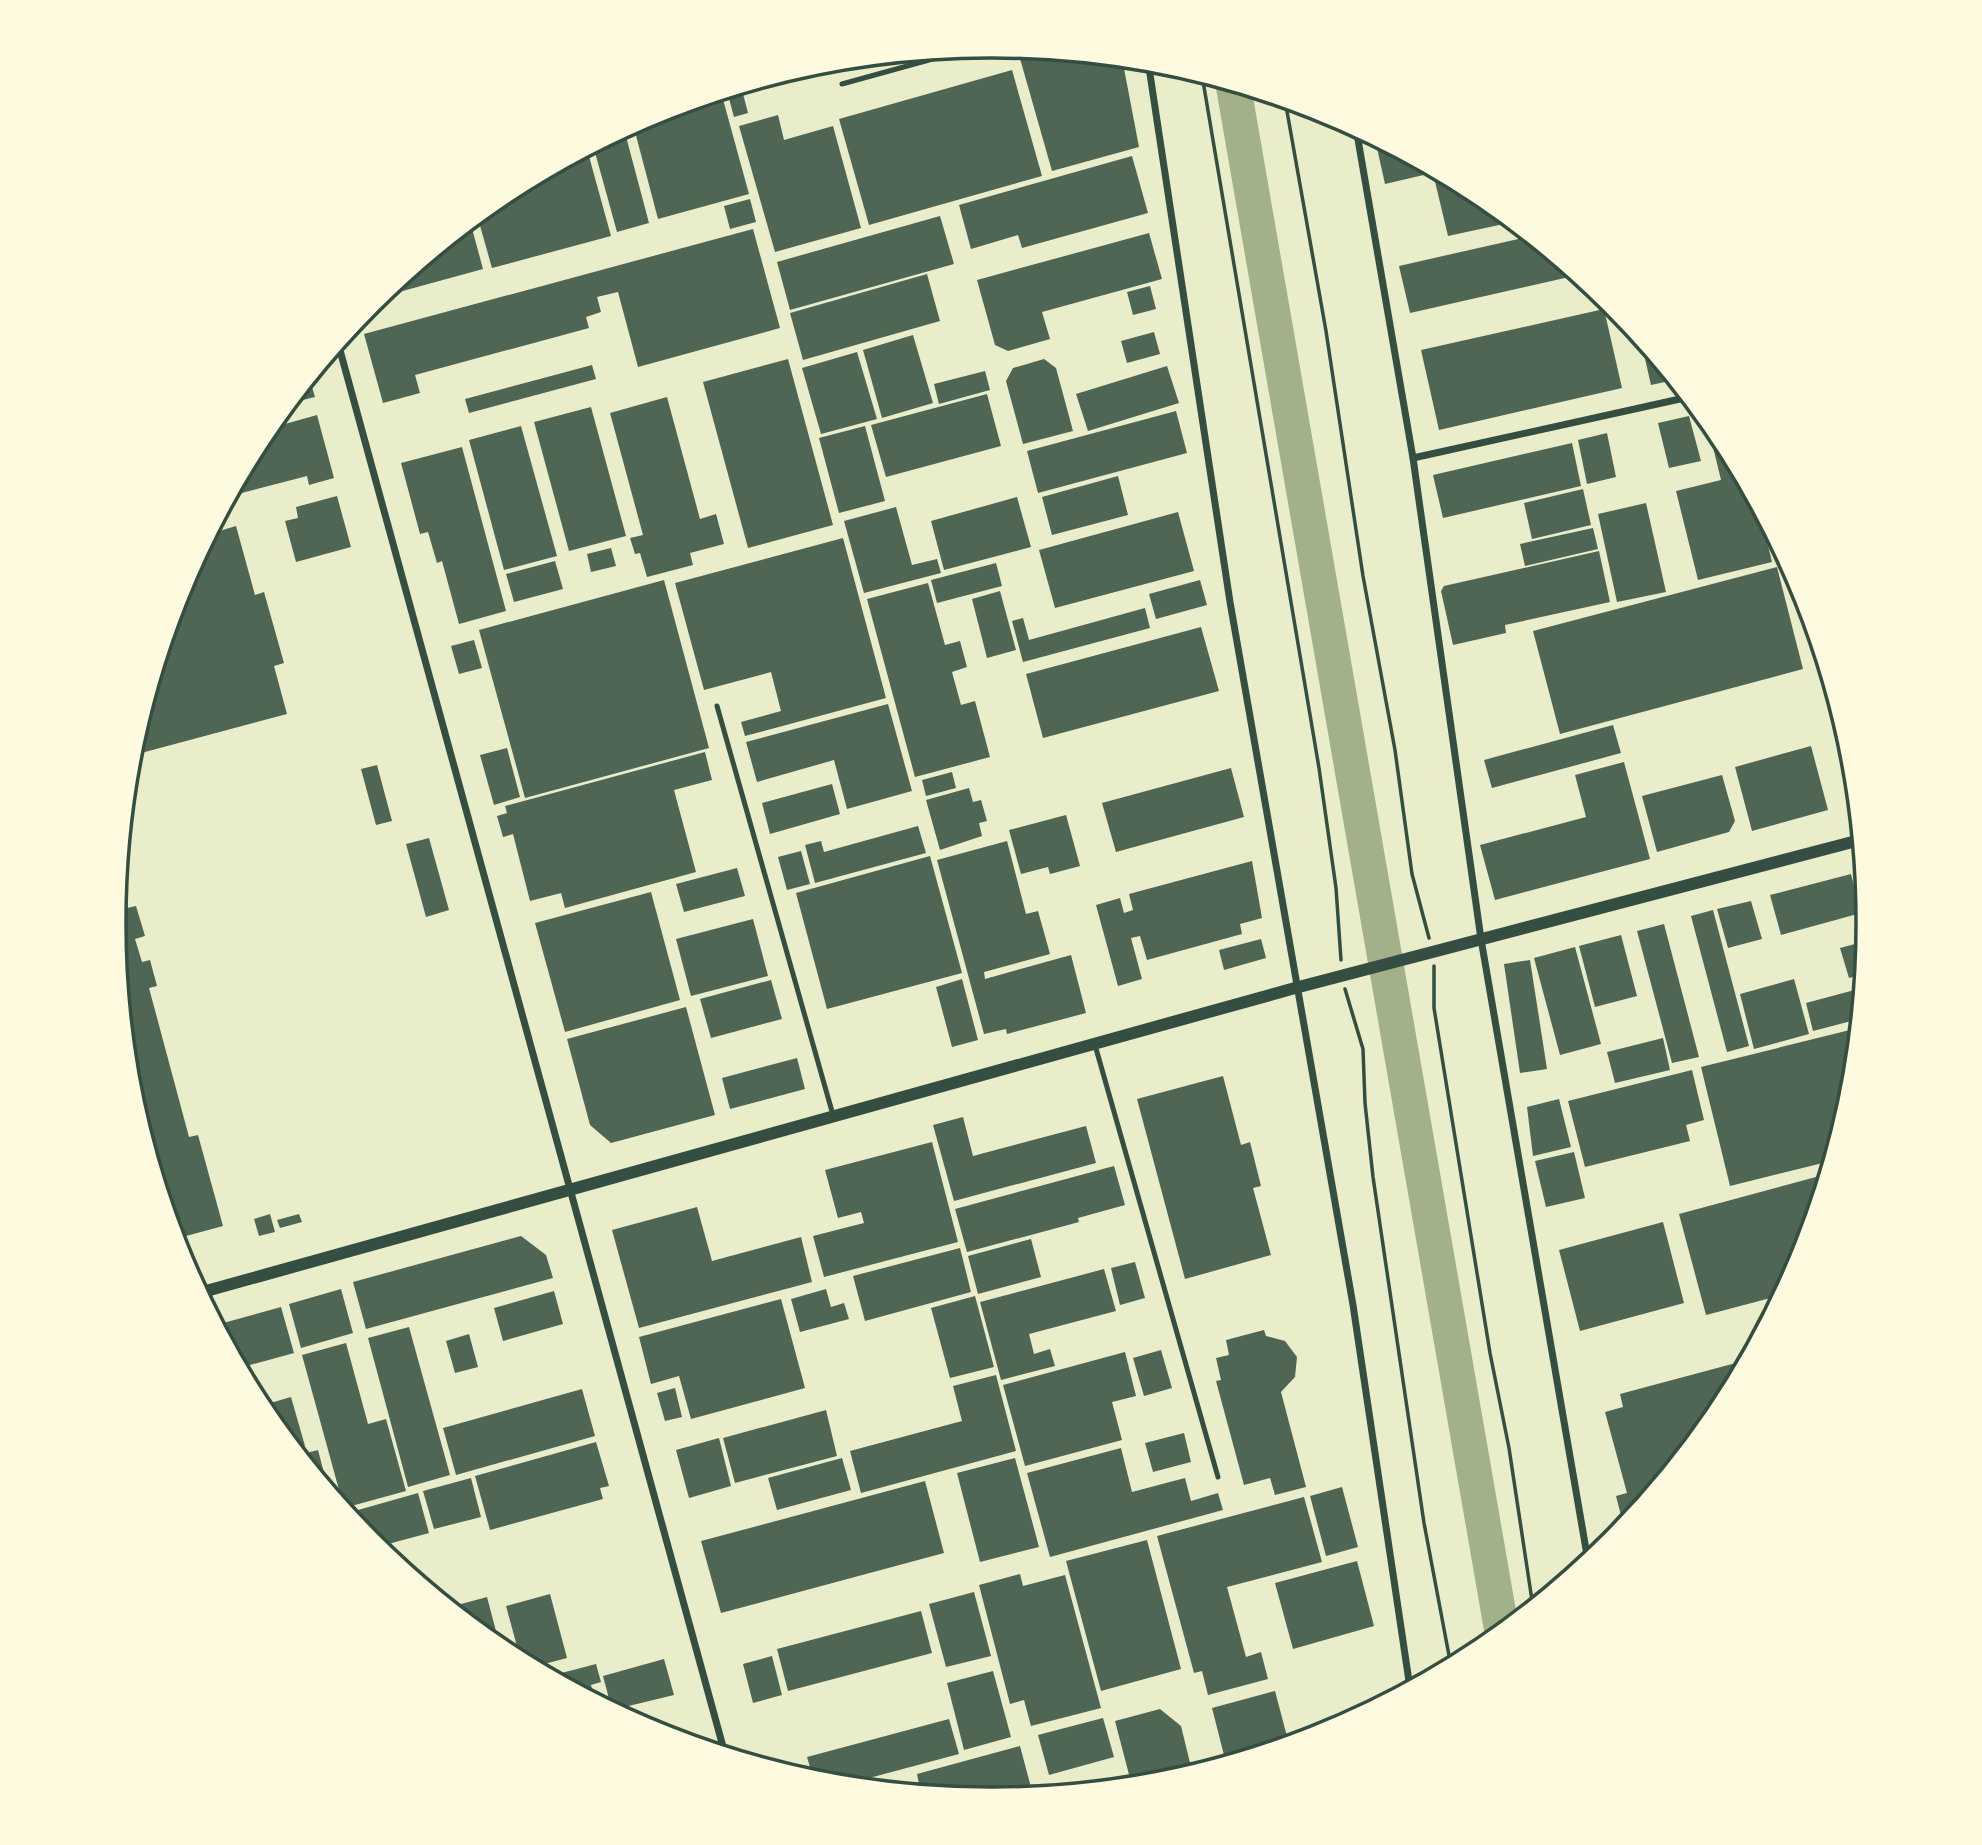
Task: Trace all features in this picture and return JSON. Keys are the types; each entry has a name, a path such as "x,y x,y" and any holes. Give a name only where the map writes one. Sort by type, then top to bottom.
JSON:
{"street":[{"path":"1150,72 1230,602 1295,988 1353,1305 1409,1679"},
{"path":"1358,140 1413,458 1481,939 1586,1549"},
{"path":"341,353 722,1744"},
{"path":"1413,458 1679,399"},
{"path":"209,1290 1295,988 1851,842"}],"lane":[{"path":"842,84 926,61"},
{"path":"717,706 833,1118"},
{"path":"1095,1045 1219,1477"}],"path":[{"path":"1204,84 1320,768 1336,888 1341,967"},
{"path":"1287,111 1326,331 1363,576 1395,750 1412,874 1431,946"},
{"path":"1434,962 1434,1008 1490,1353 1509,1448 1532,1597"},
{"path":"1344,986 1363,1049 1365,1104 1373,1177 1424,1523 1449,1655"}],"building":[{"path":"1020,59 1124,68 1139,147 1052,171"},
{"path":"1012,70 1042,176 869,225 839,119"},
{"path":"743,94 748,113 734,117 729,99"},
{"path":"723,101 749,194 658,219 636,135"},
{"path":"778,115 784,140 833,126 861,228 775,252 739,126"},
{"path":"627,139 649,223 617,232 596,154"},
{"path":"1377,149 1424,175 1385,184"},
{"path":"1132,156 1148,213 1022,248 1018,235 971,249 959,205"},
{"path":"589,158 611,236 492,268 480,225 511,203"},
{"path":"1435,181 1501,225 1448,236"},
{"path":"750,199 756,222 730,229 724,206"},
{"path":"940,216 954,264 790,310 777,262"},
{"path":"753,229 780,328 638,367 618,292 597,297 601,312 586,317 589,328 415,375 420,393 383,403 364,334"},
{"path":"473,231 483,269 400,292"},
{"path":"1149,233 1162,279 1042,312 1050,339 1008,351 995,345 977,280"},
{"path":"1520,238 1567,278 1410,313 1399,266"},
{"path":"927,274 940,321 803,360 790,313"},
{"path":"1150,286 1156,309 1133,315 1127,292"},
{"path":"1601,310 1605,314 1622,388 1439,430 1421,350"},
{"path":"1154,332 1160,354 1127,363 1121,341"},
{"path":"913,335 933,403 882,418 863,350"},
{"path":"857,352 877,419 821,434 802,368"},
{"path":"1644,356 1665,382 1651,385"},
{"path":"788,359 833,525 748,548 703,382"},
{"path":"1044,359 1056,368 1073,431 1023,444 1006,381 1013,368"},
{"path":"592,365 596,379 469,413 465,399"},
{"path":"1167,366 1179,403 1088,431 1076,394"},
{"path":"985,371 990,390 939,404 934,384"},
{"path":"312,387 315,397 302,400"},
{"path":"987,394 1001,446 886,477 871,425"},
{"path":"667,397 700,519 716,514 724,544 690,553 693,565 647,577 640,553 635,554 630,538 643,535 610,413"},
{"path":"591,407 626,536 569,551 534,422"},
{"path":"1176,411 1187,453 1038,493 1027,451"},
{"path":"317,415 334,478 309,485 307,476 240,493 272,442 285,424"},
{"path":"1689,416 1701,461 1669,468 1658,423"},
{"path":"521,426 557,556 504,570 469,440"},
{"path":"865,426 885,501 839,513 819,438"},
{"path":"1607,433 1616,477 1587,484 1578,440"},
{"path":"1572,443 1581,486 1443,518 1433,475"},
{"path":"462,447 506,611 459,624 442,561 437,563 428,532 420,534 401,463"},
{"path":"1713,447 1767,539 1772,562 1698,580 1676,491 1721,480"},
{"path":"1118,476 1128,515 1052,535 1042,497"},
{"path":"1583,489 1591,525 1532,539 1524,503"},
{"path":"337,496 351,547 296,562 285,521 298,518 296,507"},
{"path":"1017,497 1031,547 944,570 931,521"},
{"path":"1646,503 1666,592 1617,602 1598,514"},
{"path":"896,507 912,565 937,559 941,573 864,593 844,521"},
{"path":"1178,512 1194,571 1055,608 1039,550"},
{"path":"236,526 255,595 264,592 284,663 274,666 287,714 143,752 172,645 220,531"},
{"path":"1593,528 1598,549 1525,566 1520,544"},
{"path":"843,538 886,698 745,736 741,722 781,711 771,672 704,690 675,583"},
{"path":"611,548 616,566 591,572 587,554"},
{"path":"1599,551 1610,602 1505,625 1506,633 1453,645 1441,591 1444,586"},
{"path":"555,561 563,589 514,602 506,574"},
{"path":"996,563 1002,586 937,603 931,580"},
{"path":"1777,567 1803,669 1560,734 1533,631"},
{"path":"664,580 709,748 525,798 479,630"},
{"path":"1200,580 1207,605 1156,619 1149,594"},
{"path":"928,583 945,645 960,641 967,667 952,672 961,705 975,701 990,757 915,777 867,599"},
{"path":"1000,591 1016,650 987,658 972,599"},
{"path":"1145,608 1150,628 1023,662 1012,621 1023,618 1029,640"},
{"path":"1201,627 1219,691 1043,738 1026,674"},
{"path":"474,640 482,668 459,674 451,646"},
{"path":"888,704 912,791 847,809 834,760 757,782 746,742"},
{"path":"1613,725 1621,753 1492,788 1484,760"},
{"path":"1811,746 1828,810 1752,831 1735,767"},
{"path":"507,748 520,797 494,805 480,755"},
{"path":"705,752 712,780 674,790 696,872 565,908 561,893 530,901 513,834 503,837 497,816 507,813 505,806"},
{"path":"1624,762 1650,859 1495,900 1480,845 1586,817 1575,775"},
{"path":"377,765 392,821 376,825 361,769"},
{"path":"1231,768 1244,817 1116,852 1102,803"},
{"path":"952,772 956,788 926,796 922,780"},
{"path":"1722,775 1735,821 1729,832 1657,852 1642,796"},
{"path":"832,784 840,814 770,834 762,803"},
{"path":"969,788 973,802 981,800 987,821 979,823 982,836 940,850 926,800"},
{"path":"1066,815 1080,866 1050,874 1048,867 1021,874 1009,830"},
{"path":"918,826 926,853 815,883 805,845 821,841 824,852"},
{"path":"429,838 449,910 426,917 406,844"},
{"path":"1007,841 1026,914 1038,911 1050,954 984,972 985,979 1071,955 1086,1013 1007,1034 1006,1029 984,1034 937,860"},
{"path":"801,851 810,884 787,890 778,857"},
{"path":"930,856 962,973 827,1009 796,893"},
{"path":"1252,861 1262,918 1240,924 1242,934 1147,960 1140,936 1131,938 1142,979 1118,986 1096,905 1120,898 1124,913 1133,910 1129,894"},
{"path":"737,868 745,896 684,912 676,884"},
{"path":"1851,874 1856,914 1781,935 1770,895"},
{"path":"651,892 680,1000 565,1032 535,923"},
{"path":"1751,901 1762,939 1728,948 1717,909"},
{"path":"127,906 136,906 145,936 135,939 142,962 150,960 157,986 149,988 189,1137 198,1135 223,1226 186,1236 172,1200 143,1091 134,1035 128,979"},
{"path":"1713,910 1749,1046 1727,1052 1691,916"},
{"path":"753,919 768,976 691,996 676,939"},
{"path":"1664,924 1699,1057 1672,1063 1637,931"},
{"path":"1621,935 1637,996 1595,1007 1579,946"},
{"path":"1261,939 1266,958 1224,970 1219,950"},
{"path":"1855,944 1854,977 1849,978 1840,948"},
{"path":"1575,947 1601,1044 1560,1055 1534,958"},
{"path":"1530,960 1547,1069 1520,1073 1504,964"},
{"path":"962,979 978,1040 952,1047 936,987"},
{"path":"1794,979 1809,1034 1754,1049 1740,994"},
{"path":"771,980 782,1019 711,1038 700,999"},
{"path":"1853,990 1849,1021 1813,1031 1806,1003"},
{"path":"686,1007 715,1115 611,1143 590,1125 567,1039"},
{"path":"1848,1030 1839,1091 1821,1164 1730,1186 1701,1067"},
{"path":"1663,1038 1670,1070 1615,1083 1607,1052"},
{"path":"797,1058 805,1089 730,1109 722,1078"},
{"path":"1692,1070 1704,1120 1686,1125 1690,1141 1585,1167 1568,1101"},
{"path":"1223,1076 1241,1145 1250,1142 1261,1186 1253,1188 1271,1255 1185,1279 1137,1099"},
{"path":"1559,1099 1571,1147 1533,1156 1527,1107"},
{"path":"963,1117 973,1156 1086,1126 1096,1163 954,1201 933,1125"},
{"path":"932,1142 958,1242 824,1277 813,1236 864,1223 861,1212 838,1218 825,1170"},
{"path":"1574,1152 1585,1198 1546,1207 1535,1161"},
{"path":"1114,1166 1125,1205 1078,1218 1079,1222 967,1252 955,1209"},
{"path":"1817,1177 1790,1253 1770,1298 1706,1315 1679,1214"},
{"path":"697,1207 712,1261 801,1237 812,1282 639,1328 612,1230"},
{"path":"270,1214 275,1232 259,1236 254,1219"},
{"path":"299,1214 302,1222 280,1228 277,1220"},
{"path":"1663,1222 1684,1303 1580,1331 1559,1250"},
{"path":"521,1236 546,1255 553,1278 366,1329 353,1282"},
{"path":"1031,1239 1041,1277 978,1294 968,1256"},
{"path":"960,1248 971,1292 865,1321 853,1276"},
{"path":"1135,1262 1145,1298 1120,1305 1111,1268"},
{"path":"1104,1269 1116,1311 1029,1334 1034,1354 1050,1349 1055,1366 1001,1380 980,1302"},
{"path":"341,1289 353,1333 301,1348 289,1304"},
{"path":"826,1289 831,1307 844,1303 849,1319 800,1332 791,1299"},
{"path":"554,1291 563,1324 503,1341 494,1308"},
{"path":"975,1296 994,1367 950,1378 931,1308"},
{"path":"781,1299 805,1388 691,1419 679,1376 651,1384 639,1337"},
{"path":"281,1307 294,1353 249,1365 225,1323"},
{"path":"409,1327 450,1475 408,1487 368,1338"},
{"path":"1264,1330 1266,1336 1285,1341 1297,1357 1295,1377 1281,1392 1306,1487 1275,1495 1270,1478 1244,1485 1216,1381 1221,1380 1216,1358 1229,1355 1226,1340"},
{"path":"469,1334 478,1367 455,1373 446,1341"},
{"path":"346,1343 368,1424 386,1419 406,1491 353,1506 339,1491 302,1355"},
{"path":"1161,1350 1172,1388 1144,1396 1133,1358"},
{"path":"1125,1352 1136,1396 1112,1402 1122,1440 1025,1466 1003,1385"},
{"path":"1735,1363 1677,1449 1621,1514 1616,1496 1627,1493 1605,1412 1623,1407 1620,1394"},
{"path":"996,1375 1016,1451 861,1493 850,1451 962,1421 953,1386"},
{"path":"675,1388 682,1417 665,1421 657,1393"},
{"path":"582,1389 595,1436 456,1475 443,1428"},
{"path":"291,1397 305,1446 303,1446 272,1403"},
{"path":"826,1410 837,1456 735,1483 723,1438"},
{"path":"1184,1433 1191,1462 1153,1472 1145,1443"},
{"path":"719,1438 731,1486 689,1498 676,1450"},
{"path":"596,1442 609,1486 600,1488 603,1499 490,1530 475,1476"},
{"path":"1121,1448 1132,1492 1185,1478 1191,1501 1218,1493 1223,1510 1050,1557 1027,1473"},
{"path":"318,1450 324,1472 308,1453"},
{"path":"842,1458 851,1490 777,1510 768,1478"},
{"path":"1015,1458 1039,1547 980,1562 957,1473"},
{"path":"471,1478 481,1517 434,1529 423,1491"},
{"path":"925,1481 944,1553 721,1613 701,1541"},
{"path":"1342,1487 1358,1547 1326,1556 1310,1496"},
{"path":"418,1493 429,1533 390,1544 358,1510"},
{"path":"1304,1497 1322,1562 1227,1587 1246,1657 1261,1652 1268,1679 1208,1695 1202,1671 1194,1673 1157,1536"},
{"path":"1147,1540 1181,1669 1101,1691 1066,1561"},
{"path":"1357,1561 1374,1626 1293,1649 1275,1583"},
{"path":"1020,1574 1023,1586 1065,1575 1101,1708 1031,1726 1024,1700 1010,1704 979,1585"},
{"path":"974,1592 991,1656 946,1667 929,1604"},
{"path":"550,1594 567,1658 546,1663 517,1645 506,1606"},
{"path":"487,1597 496,1631 465,1609 459,1604"},
{"path":"921,1611 932,1653 788,1691 777,1649"},
{"path":"772,1656 782,1695 753,1703 743,1664"},
{"path":"664,1659 674,1695 627,1706 609,1698 603,1676"},
{"path":"596,1664 601,1682 591,1685 592,1689 562,1673"},
{"path":"993,1671 1011,1737 964,1750 947,1683"},
{"path":"1275,1691 1286,1734 1224,1755 1212,1708"},
{"path":"1160,1709 1181,1726 1190,1764 1129,1776 1115,1721"},
{"path":"1103,1718 1114,1757 1049,1775 1038,1735"},
{"path":"949,1719 959,1754 868,1778 810,1768 807,1757"},
{"path":"1020,1746 1031,1786 919,1784 917,1774"}],"waterway":[{"path":"1235,93 1500,1621"}]}
